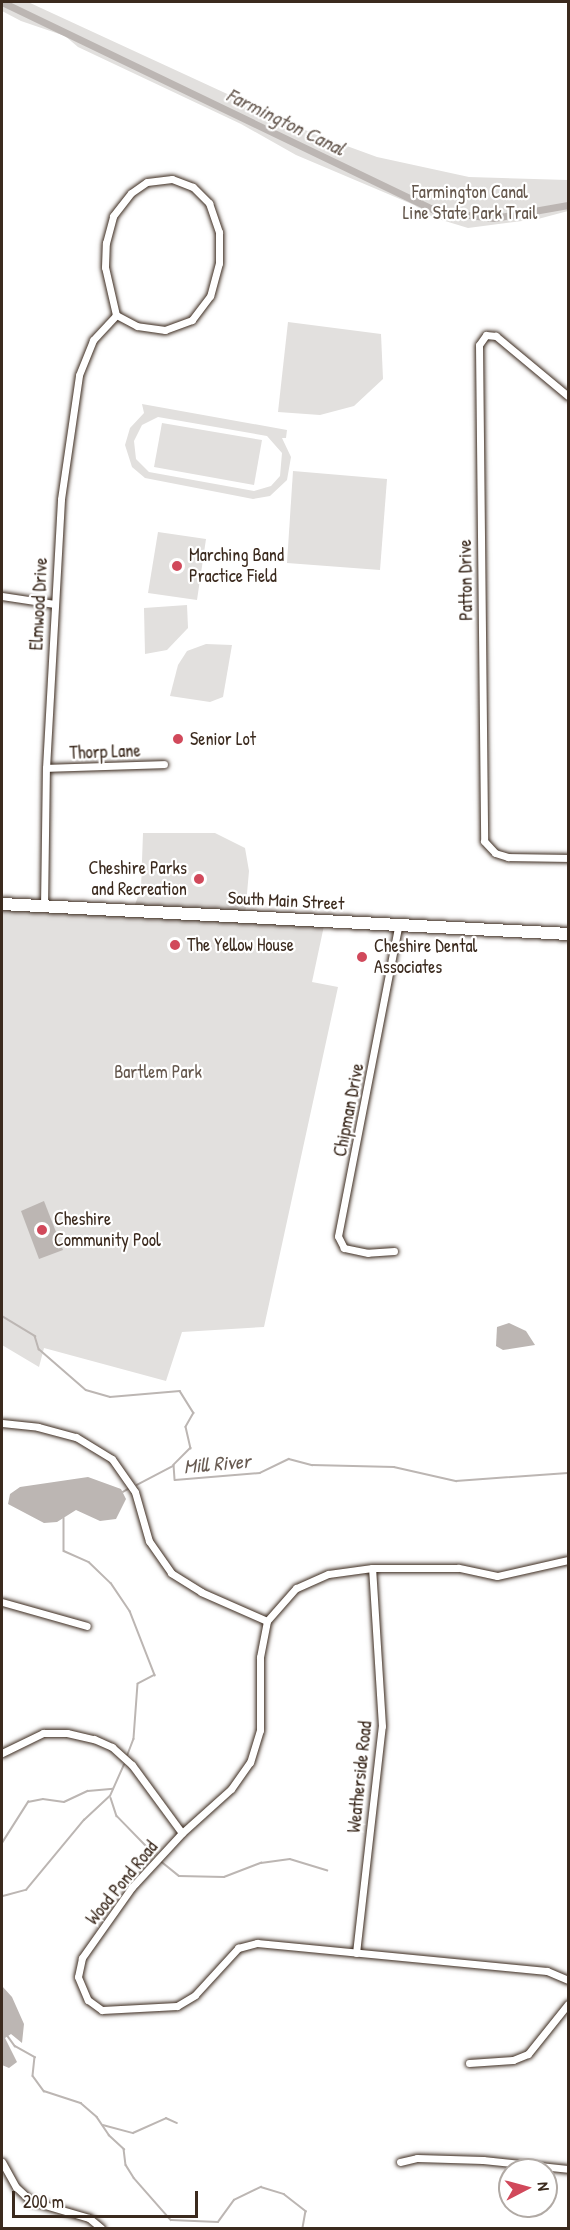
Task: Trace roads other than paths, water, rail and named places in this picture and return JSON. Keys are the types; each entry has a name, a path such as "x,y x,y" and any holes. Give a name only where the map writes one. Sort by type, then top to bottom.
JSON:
{"highway":[{"name":"South Main Street","path":"2,904 568,934"}],"street":[{"path":"172,179 193,187 209,203 219,232 219,263 210,296 192,320 165,330 137,326 116,315 105,267 113,216 131,193 147,182 172,179"},
{"name":"Elmwood Drive","path":"44,907 46,768 61,499 79,375 93,340 116,315"},
{"name":"Patton Drive","path":"568,396 496,336 486,335 479,345 484,841 495,853 508,857 568,858"},
{"path":"2,596 54,604"},
{"name":"Thorp Lane","path":"46,768 164,764"},
{"name":"Chipman Drive","path":"394,1251 368,1253 344,1248 338,1236 398,926"},
{"path":"2,1423 38,1427 76,1437 112,1459 131,1484 149,1541 171,1573 201,1592 267,1621 296,1588 328,1574 372,1568 458,1568 497,1576 568,1560"},
{"name":"Weatherside Road","path":"356,1953 382,1726 372,1568"},
{"path":"2,1602 87,1626"},
{"name":"Wood Pond Road","path":"267,1621 260,1657 260,1730 250,1762 231,1790 182,1833 132,1887 82,1958 79,1984 98,2008 117,2012 177,2006 202,1989 223,1960 238,1948 250,1945 547,1971 568,1980"},
{"path":"2,1753 43,1733 67,1733 94,1739 112,1747 132,1765 182,1833"},
{"path":"469,2063 528,2054 568,2004"},
{"path":"400,2162 417,2158 483,2160 568,2169"},
{"path":"2,2162 16,2187 31,2200 89,2218 100,2229"}],"waterway":[{"name":"Farmington Canal","path":"2,2 436,211 494,218 568,205"},
{"name":"Mill River","path":"2,1316 35,1336 39,1349 86,1390 110,1397 180,1391 194,1413 186,1427 191,1448 174,1465 175,1480 260,1473 289,1459 312,1465 394,1467 456,1481 568,1473"},
{"path":"137,1485 173,1466"},
{"path":"123,1492 128,1489"},
{"path":"64,1518 64,1551 89,1562 111,1583 130,1611 155,1675 138,1684 134,1739 128,1755"},
{"path":"3,1896 26,1890 84,1820 110,1796 124,1765"},
{"path":"2,1859 2,1843 28,1802 43,1799 64,1802 88,1791 113,1789"},
{"path":"111,1798 117,1816 155,1855"},
{"path":"162,1862 179,1876 224,1877 261,1863 290,1859 327,1870"},
{"path":"7,2035 15,2046 35,2057 33,2076 44,2091 81,2103 97,2117 109,2135 124,2149 126,2165 134,2178 171,2220 218,2222 234,2200 261,2187 284,2194 306,2211 303,2228"},
{"path":"103,2125 133,2133 166,2118 177,2123"}],"place":[{"name":"Marching Band Practice Field","path":"177,566"},
{"name":"Senior Lot","path":"178,739"},
{"name":"Cheshire Parks and Recreation","path":"199,879"},
{"name":"The Yellow House","path":"175,945"},
{"name":"Cheshire Dental Associates","path":"362,957"},
{"name":"Cheshire Community Pool","path":"42,1230"}],"park label":[{"name":"Farmington Canal Line State Park Trail","path":"470,203"},
{"name":"Bartlem Park","path":"158,1072"}]}
